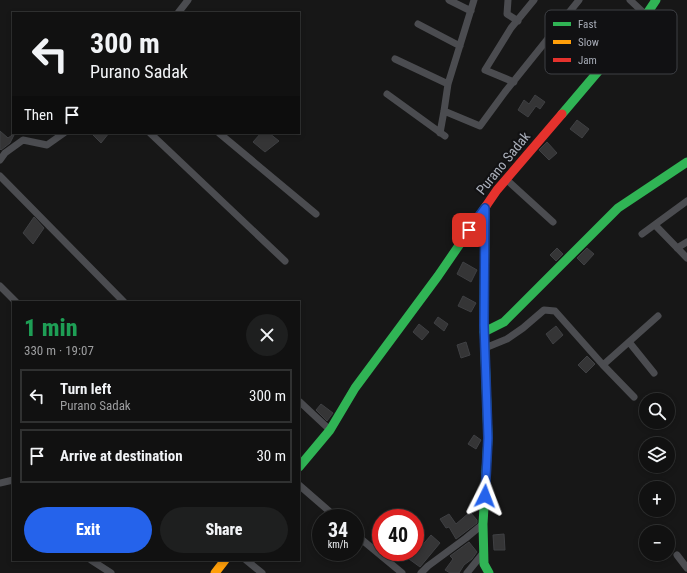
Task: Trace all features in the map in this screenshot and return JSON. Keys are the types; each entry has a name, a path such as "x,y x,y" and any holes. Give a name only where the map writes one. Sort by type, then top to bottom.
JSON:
{"street":[{"path":"179,12 188,0"},
{"path":"449,0 471,11"},
{"path":"387,94 442,135 448,84 474,0"},
{"path":"508,0 507,14 518,21"},
{"path":"514,82 485,70 511,28 534,0"},
{"path":"571,10 579,0"},
{"path":"630,0 641,10"},
{"name":"Purano Sadak","path":"649,10 656,0"},
{"path":"418,24 460,46"},
{"path":"444,111 480,126 505,92 545,43"},
{"path":"395,59 448,84"},
{"name":"Purano Sadak","path":"300,466 330,430 355,388 438,276 497,190 596,74"},
{"path":"0,160 5,153 23,140 47,145 63,134"},
{"path":"151,134 285,261"},
{"path":"221,134 316,214"},
{"path":"484,332 504,322 618,208 687,162"},
{"path":"0,176 123,301"},
{"path":"507,180 553,222"},
{"path":"642,234 687,201"},
{"path":"485,208 484,332 488,438 483,524 484,564 489,573"},
{"path":"655,225 687,258"},
{"path":"677,248 687,242"},
{"path":"0,286 15,301"},
{"path":"485,348 507,339 523,328 544,310 555,311 634,397"},
{"path":"603,365 658,316"},
{"path":"629,342 654,373"},
{"path":"300,402 330,430"},
{"path":"0,483 12,480"},
{"path":"300,486 327,509"},
{"path":"421,573 483,524"},
{"path":"364,541 402,573"},
{"path":"467,573 484,552"},
{"path":"677,555 687,568"},
{"path":"93,561 111,573"},
{"path":"215,573 224,561"},
{"path":"247,561 262,573"}],"building":[{"path":"535,95 545,102 540,109 536,106 528,117 518,110 524,100 529,104"},
{"path":"577,120 589,129 582,138 570,129"},
{"path":"0,131 8,138 14,134 10,143 1,150"},
{"path":"92,134 108,134 101,143"},
{"path":"260,134 270,134 279,141 265,152 253,142"},
{"path":"547,142 557,153 549,160 539,150"},
{"path":"34,217 44,228 33,244 23,233"},
{"path":"557,248 563,254 556,261 550,255"},
{"path":"587,248 594,254 584,265 577,258"},
{"path":"463,262 477,270 471,282 457,274"},
{"path":"463,296 476,303 471,312 458,306"},
{"path":"438,317 448,324 444,331 434,323"},
{"path":"419,324 429,332 422,340 413,332"},
{"path":"556,326 563,335 553,344 546,334"},
{"path":"466,342 470,355 461,358 457,345"},
{"path":"587,356 595,364 586,373 578,365"},
{"path":"321,404 333,413 327,421 316,410"},
{"path":"474,435 481,440 476,449 468,444"},
{"path":"470,512 477,520 477,523 456,539 449,527 446,528 440,519 449,514 456,524"},
{"path":"504,534 505,550 494,550 493,535"},
{"path":"431,535 440,543 420,567 412,561 424,561 424,543"},
{"path":"469,542 477,552 472,559 464,565 459,573 450,573 445,570 453,559 450,556"}],"traffic: fast":[{"path":"649,10 656,0"},
{"path":"562,114 596,74"},
{"path":"484,332 504,322 618,208 687,162"},
{"path":"300,466 330,430 355,388 438,276 486,206"},
{"path":"485,208 484,325 488,438 483,524 484,564 489,573"}],"traffic: slow":[{"path":"215,573 224,561"}],"traffic: jam":[{"path":"486,206 497,190 562,114"}],"route":[{"path":"469,230 485,208 484,325 488,438 485,496"}]}
